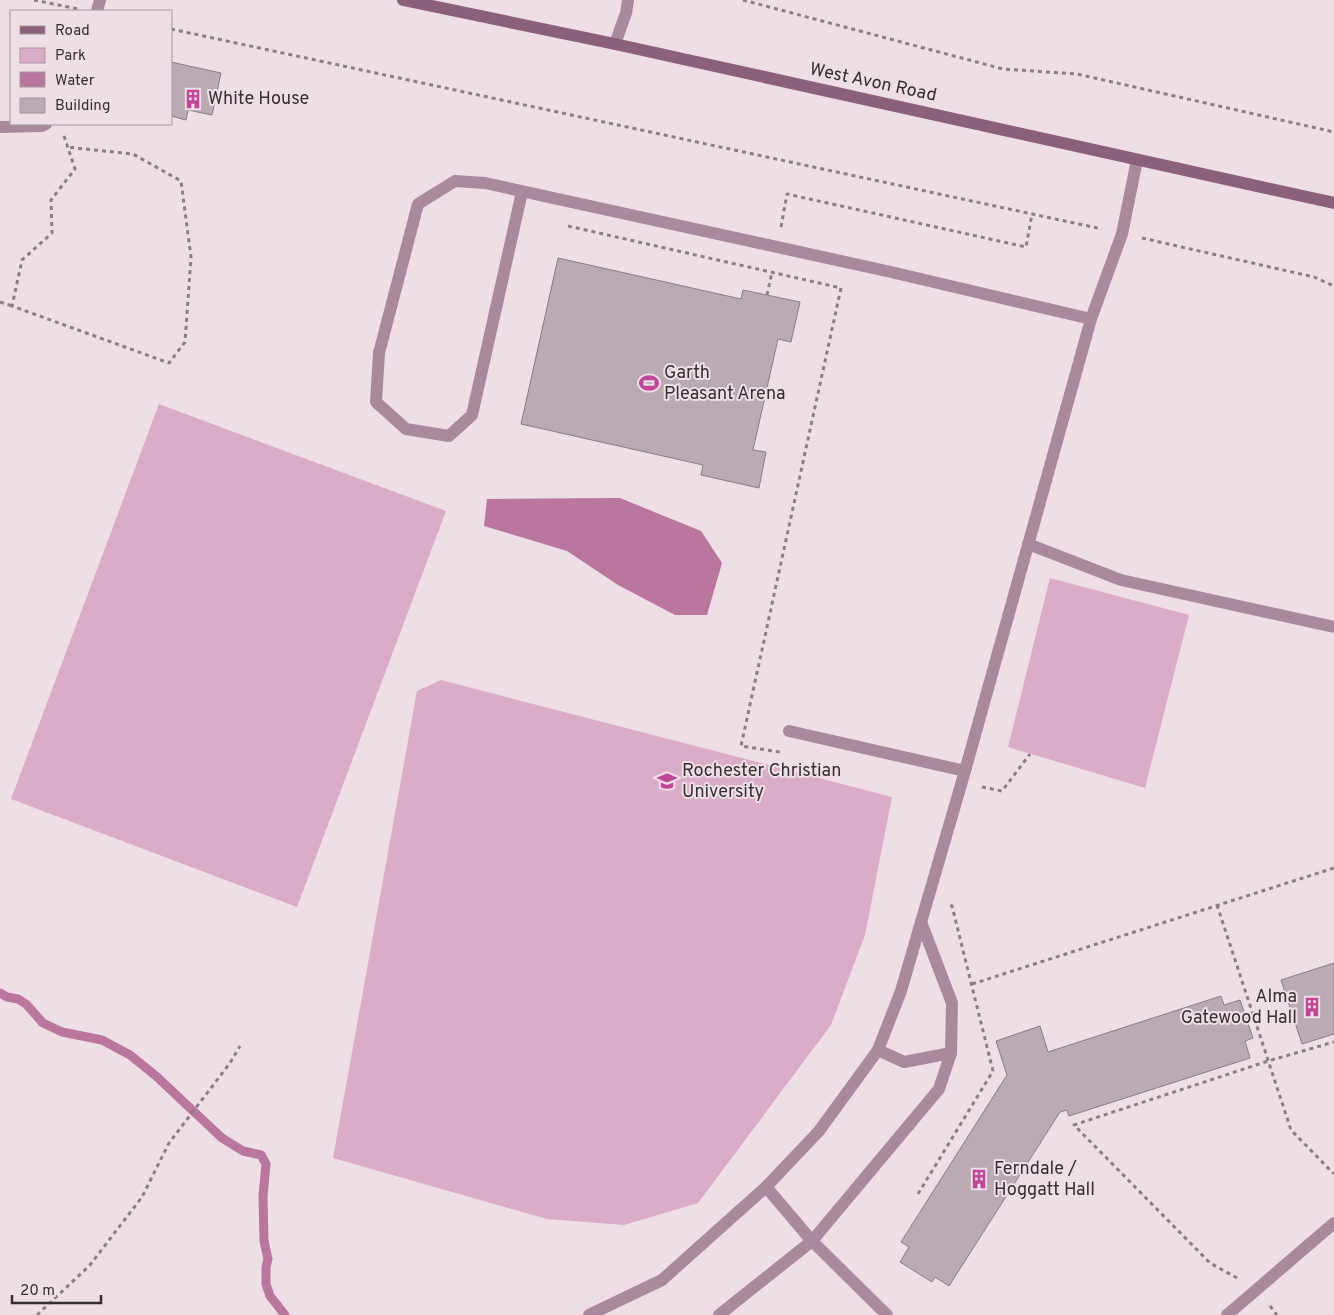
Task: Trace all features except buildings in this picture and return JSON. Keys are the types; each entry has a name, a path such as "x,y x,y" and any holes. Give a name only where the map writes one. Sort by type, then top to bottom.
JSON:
{"main road":[{"name":"West Avon Road","path":"403,0 615,44 1334,203"}],"street":[{"path":"615,44 626,13 628,0"},
{"path":"0,127 44,125"},
{"path":"589,1315 662,1280 766,1187 819,1131 878,1050 901,992 965,771 1091,319 1122,234 1136,160"},
{"path":"522,192 472,415 449,436 406,429 376,402 379,353 418,204 455,181 485,183 1091,319"},
{"path":"1028,544 1121,580 1334,626"},
{"path":"789,731 965,771"},
{"path":"719,1315 812,1241 939,1089 951,1053 952,1002 921,922"},
{"path":"878,1050 904,1062 951,1053"},
{"path":"766,1187 812,1241 887,1315"},
{"path":"1227,1315 1334,1223"}],"path":[{"path":"34,0 80,10"},
{"path":"742,0 1003,68 1076,74 1334,132"},
{"path":"172,29 1032,214 1314,277 1334,286"},
{"path":"0,302 169,363 185,342 191,257 180,181 133,154 66,147 76,169 51,200 52,233 22,260 12,306"},
{"path":"767,295 787,194 1026,247 1032,214"},
{"path":"568,226 841,288 741,746 790,754"},
{"path":"972,984 1334,868"},
{"path":"918,1194 993,1071 952,906 927,901"},
{"path":"1218,905 1291,1130 1334,1174"},
{"path":"1277,1315 1256,1290 1210,1263 1074,1125 1268,1061 1334,1042"},
{"path":"38,1315 90,1265 142,1197 169,1143 230,1063 240,1046"}],"green space":[{"path":"159,404 446,511 297,907 11,799"},
{"path":"1050,578 1189,615 1145,788 1008,747"},
{"path":"441,680 892,797 865,935 831,1025 698,1203 624,1225 547,1219 333,1158 417,691"}],"water":[{"path":"620,498 701,531 722,563 707,615 675,615 618,585 567,551 484,526 487,499"}],"waterway":[{"path":"0,993 26,1004 43,1023 62,1032 102,1040 130,1055 156,1076 222,1138 243,1151 261,1155 266,1164 263,1196 264,1241 268,1259 266,1284 270,1296 285,1315"}],"place":[{"name":"White House","path":"193,99"},
{"name":"Garth Pleasant Arena","path":"649,383"},
{"name":"Rochester Christian University","path":"667,781"},
{"name":"Alma Gatewood Hall","path":"1312,1007"},
{"name":"Ferndale / Hoggatt Hall","path":"979,1179"}]}
